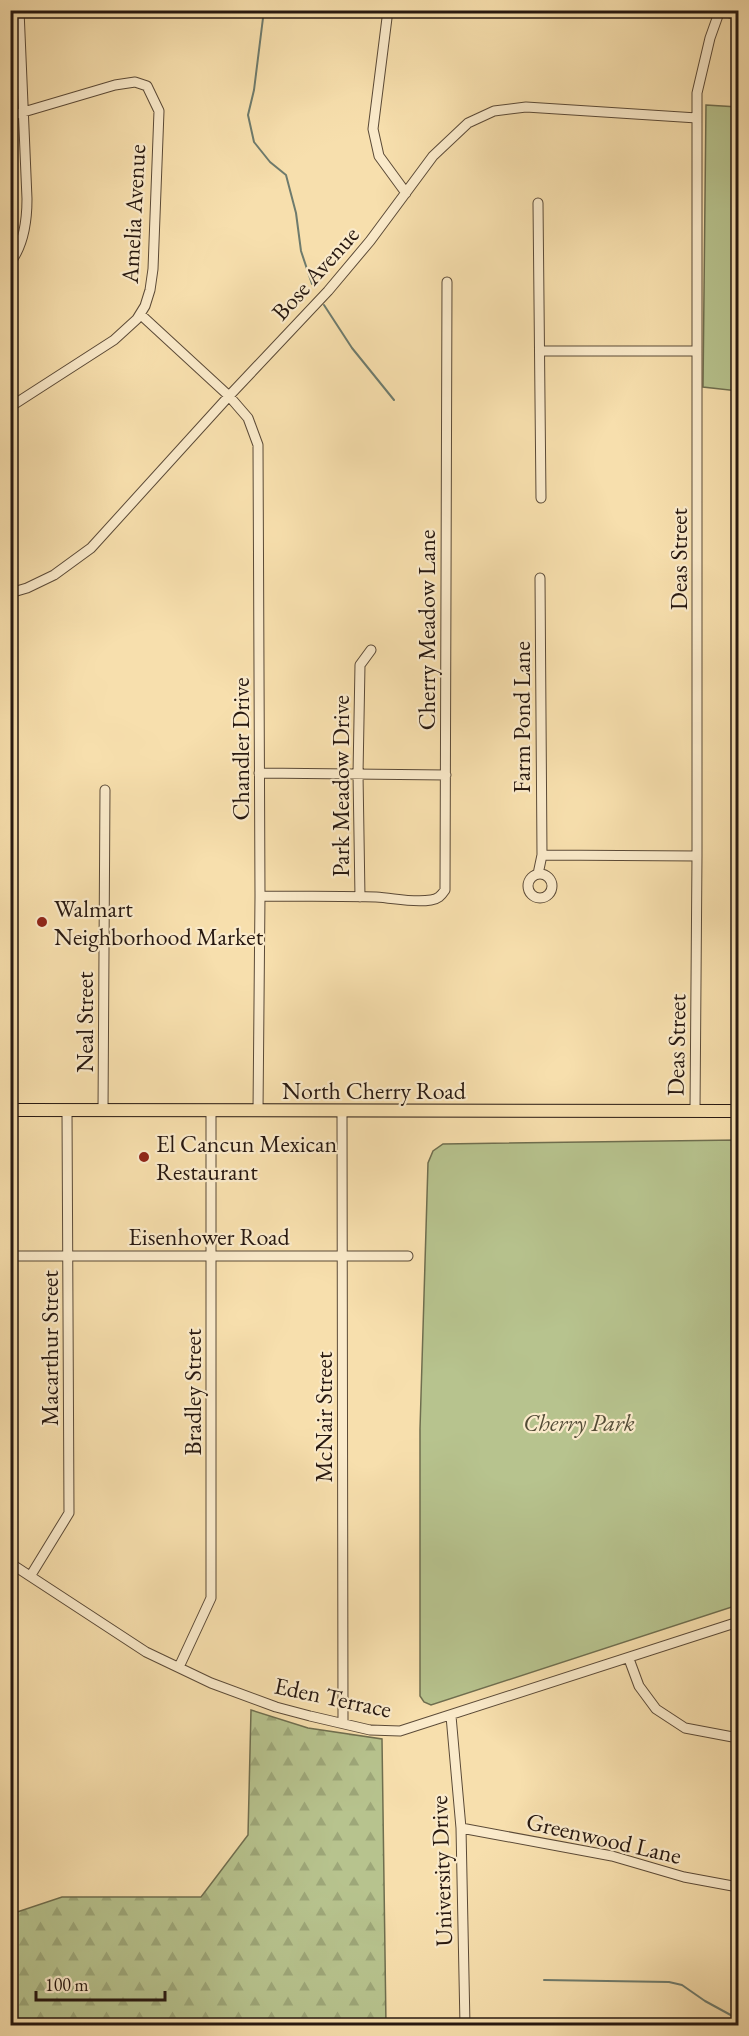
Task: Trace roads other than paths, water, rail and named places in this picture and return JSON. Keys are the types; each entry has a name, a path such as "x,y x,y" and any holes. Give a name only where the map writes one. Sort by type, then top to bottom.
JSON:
{"main road":[{"name":"North Cherry Road","path":"10,1110 738,1111"}],"street":[{"path":"10,263 18,252 27,211 19,10"},
{"path":"388,10 373,129 379,156 405,193"},
{"path":"719,11 738,15"},
{"name":"Deas Street","path":"695,1111 697,93 702,65 719,11"},
{"name":"Amelia Avenue","path":"10,407 114,340 140,314 150,290 153,269 159,111 147,87 135,82 115,85 23,112"},
{"name":"Bose Avenue","path":"10,593 27,588 54,575 91,548 342,274 433,156 468,123 494,111 526,107 697,118"},
{"path":"10,116 23,112"},
{"path":"538,203 541,498"},
{"name":"Cherry Meadow Lane","path":"360,897 436,899 446,885 447,282"},
{"name":"Chandler Drive","path":"140,314 229,396 248,418 258,445 260,896 258,1111"},
{"path":"541,351 697,351"},
{"name":"Farm Pond Lane","path":"538,874 542,855 540,578"},
{"name":"Park Meadow Drive","path":"260,896 360,897 358,774 360,665 371,650"},
{"path":"259,773 446,775"},
{"name":"Neal Street","path":"103,1111 105,790"},
{"path":"542,855 697,856"},
{"name":"Macarthur Street","path":"31,1575 69,1513 67,1111"},
{"name":"Bradley Street","path":"179,1667 211,1598 211,1111"},
{"name":"McNair Street","path":"342,1111 343,1723"},
{"name":"Eisenhower Road","path":"10,1256 408,1256"},
{"name":"Eden Terrace","path":"10,1563 146,1652 211,1683 243,1696 310,1716 370,1730 400,1731 738,1622"},
{"path":"629,1659 639,1686 656,1709 685,1728 738,1738"},
{"name":"University Drive","path":"451,1716 461,1828 465,2025"},
{"name":"Greenwood Lane","path":"461,1828 612,1856 684,1877 738,1887"}],"waterway":[{"path":"264,10 254,90 248,115 254,142 270,162 286,175 296,213 301,251 312,284"},
{"path":"324,305 352,348 394,400"},
{"path":"544,1980 669,1982 682,1985 738,2019"}],"place":[{"name":"Walmart Neighborhood Market","path":"42,922"},
{"name":"El Cancun Mexican Restaurant","path":"144,1157"}],"park label":[{"name":"Cherry Park","path":"579,1422"}]}
